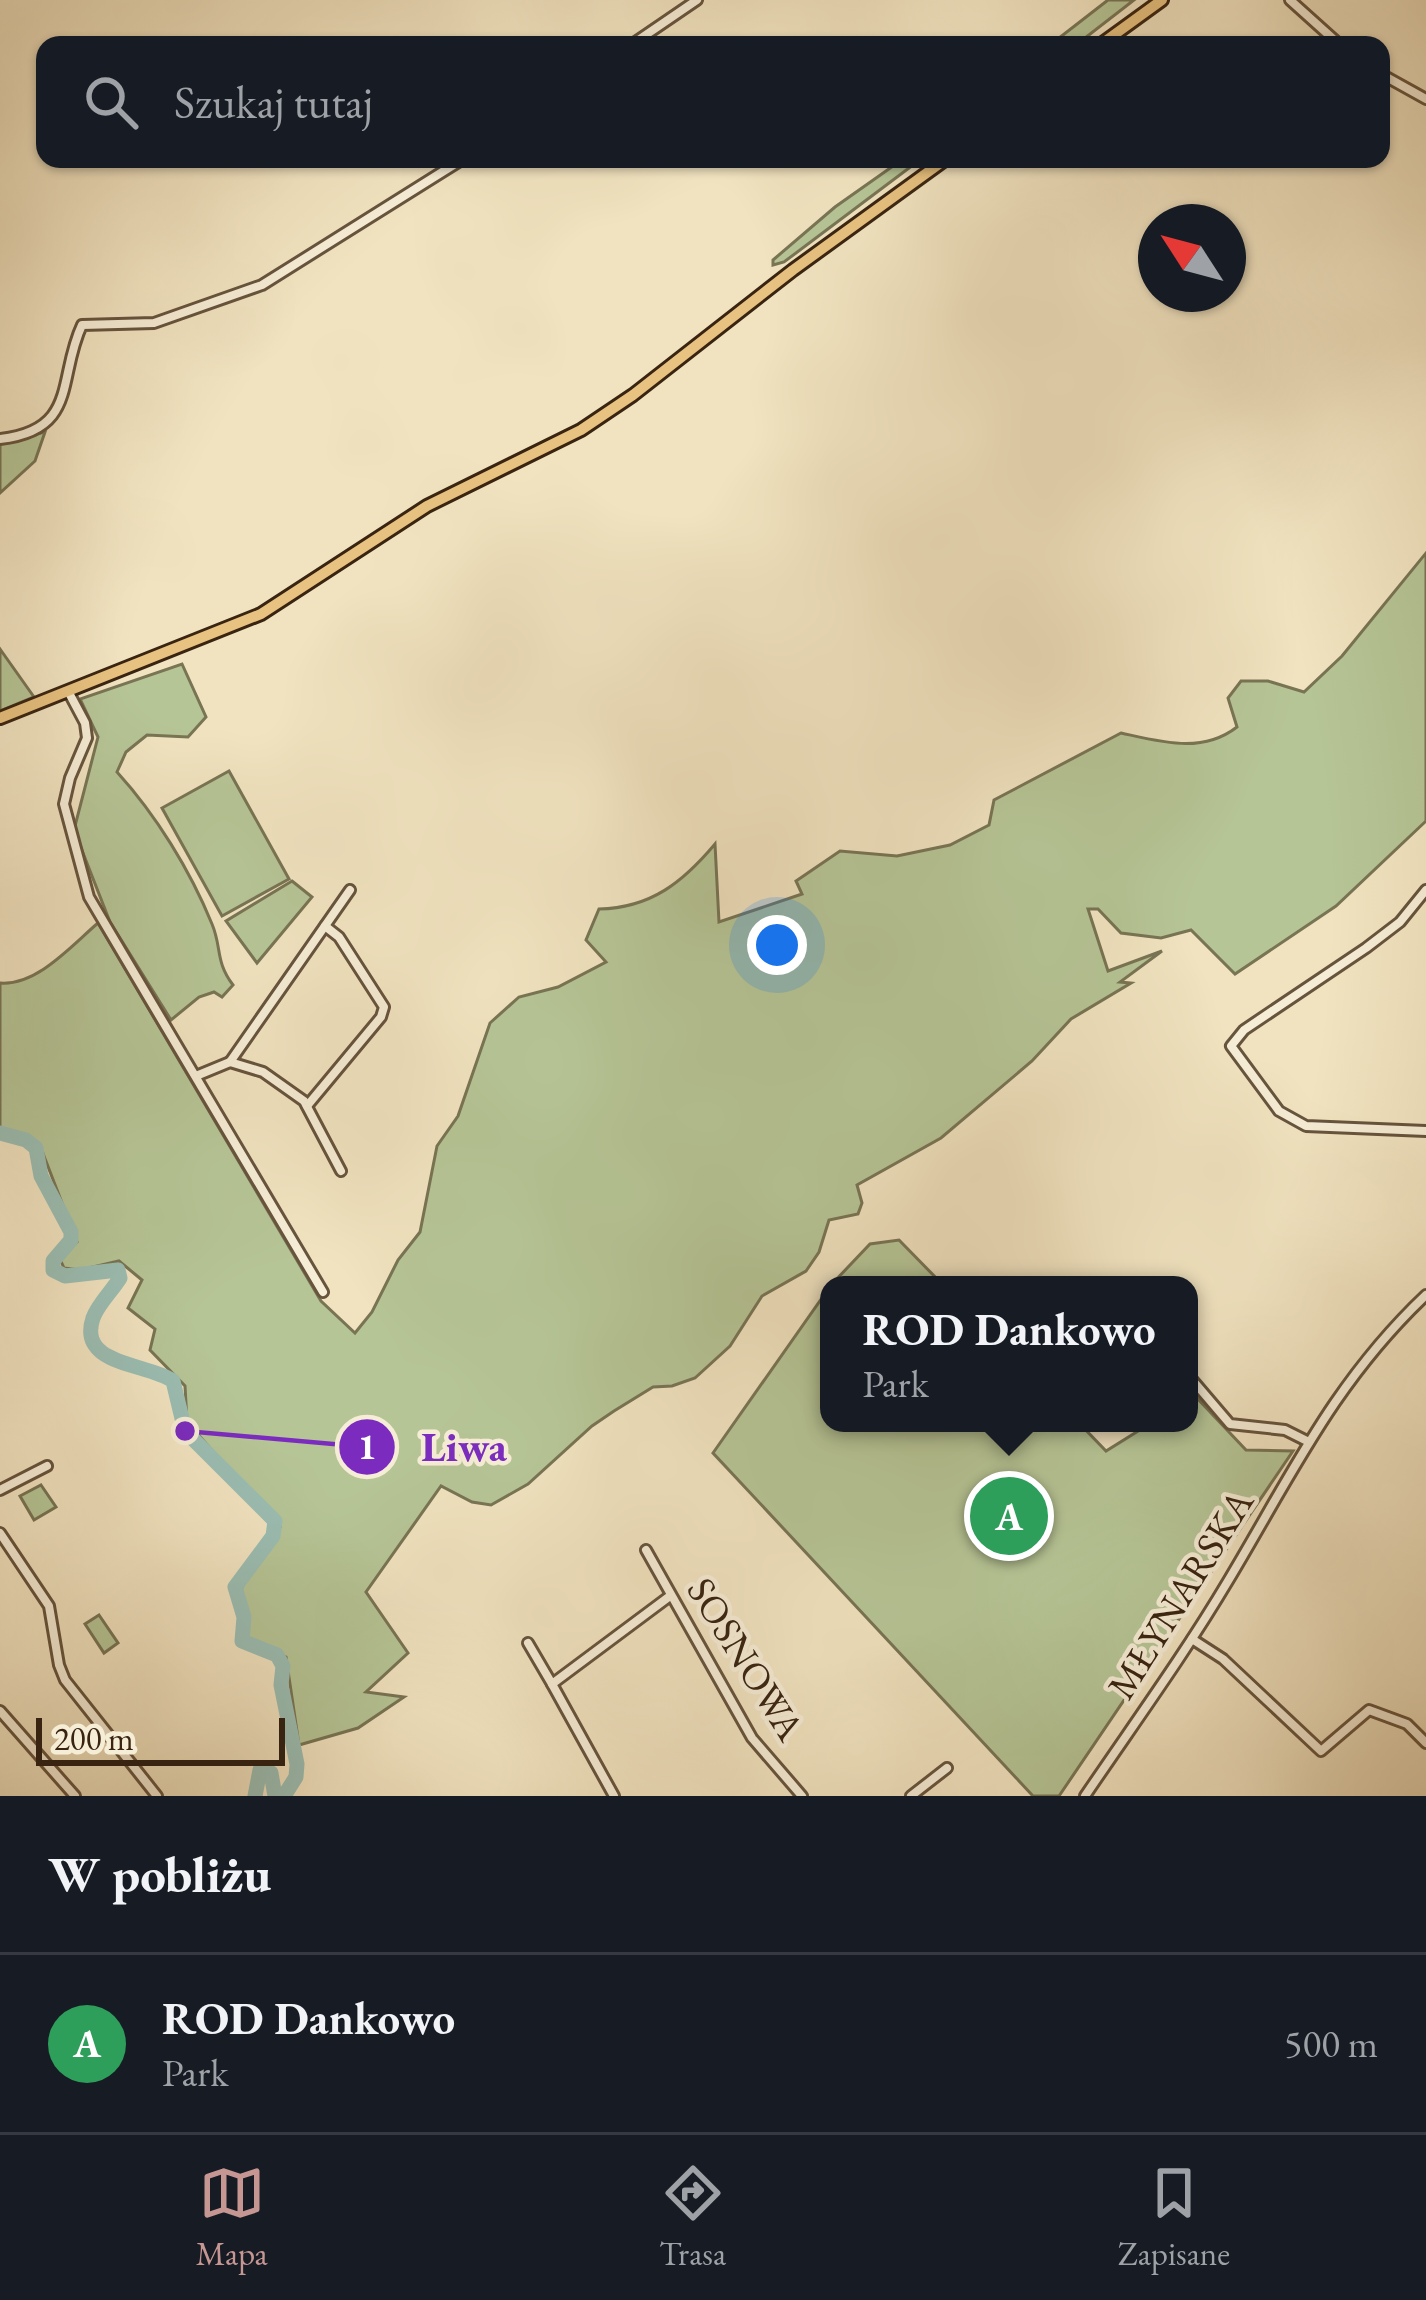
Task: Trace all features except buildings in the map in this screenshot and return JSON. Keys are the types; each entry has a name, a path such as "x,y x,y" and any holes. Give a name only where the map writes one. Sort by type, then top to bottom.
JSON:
{"main road":[{"path":"1112,36 1162,0"},
{"path":"0,718 261,614 427,506 580,430 634,395 793,270 934,168"}],"street":[{"path":"644,36 697,0"},
{"path":"1290,0 1330,36"},
{"path":"1390,79 1426,99"},
{"path":"0,439 23,436 47,424 59,405 82,325 154,323 262,285 449,168"},
{"path":"68,690 88,731 64,795 82,878 98,914 323,1292"},
{"path":"196,1076 230,1062 350,890"},
{"path":"1426,890 1400,922 1244,1030 1231,1046 1287,1118 1306,1126 1426,1131"},
{"path":"307,1106 381,1017 384,1006 339,937 325,926"},
{"path":"230,1062 263,1072 307,1106 341,1171"},
{"name":"MŁYNARSKA","path":"1085,1796 1192,1640 1320,1420 1374,1348 1426,1295"},
{"path":"1198,1387 1230,1424 1285,1430 1307,1442"},
{"path":"0,1490 47,1466"},
{"path":"0,1533 49,1606 65,1680 157,1796"},
{"name":"SOSNOWA","path":"646,1550 752,1738 802,1796"},
{"path":"552,1684 670,1596"},
{"path":"1192,1640 1223,1659 1321,1751 1370,1710 1406,1724 1426,1743"},
{"path":"528,1642 614,1796"},
{"path":"0,1711 75,1796"},
{"path":"910,1796 947,1768"}],"green space":[{"path":"1108,0 1134,0 1088,36 1062,36"},
{"path":"890,168 909,168 784,262 773,265 773,260"},
{"path":"45,432 35,461 0,493 0,442"},
{"path":"1426,553 1426,821 1336,906 1235,974 1191,930 1161,938 1121,933 1098,909 1088,909 1108,971 1162,951 1120,982 1131,983 1071,1019 1032,1061 941,1138 857,1185 862,1203 858,1214 829,1220 819,1252 806,1271 762,1296 730,1346 695,1378 653,1387 614,1411 528,1484 491,1505 472,1502 441,1486 366,1592 408,1653 366,1692 404,1697 358,1728 299,1745 286,1657 247,1640 248,1613 239,1595 280,1527 187,1422 185,1386 150,1350 155,1329 128,1308 142,1280 119,1261 80,1270 64,1268 60,1259 77,1242 42,1151 20,1133 0,1128 0,983 40,971 98,923 321,1301 355,1333 420,1232 437,1146 458,1116 490,1023 519,997 558,987 606,962 586,940 599,909 650,898 691,870 715,844 719,922 802,894 796,881 840,851 897,856 950,845 989,825 994,800 1121,733 1181,744 1224,735 1237,727 1228,698 1241,681 1268,681 1304,692 1342,656"},
{"path":"0,649 34,697 0,711"},
{"path":"182,664 206,717 188,737 147,735 126,752 117,772 183,864 212,924 233,985 222,997 214,992 199,997 171,1020 110,922 74,830 98,737 80,699"},
{"path":"229,771 289,879 222,916 162,808"},
{"path":"292,881 312,897 257,963 226,921"},
{"path":"899,1240 934,1276 840,1276 870,1244"},
{"path":"820,1301 820,1432 1088,1432 1106,1451 1137,1432 1198,1432 1198,1399 1246,1450 1293,1451 1059,1796 1033,1796 713,1453"},
{"path":"41,1485 56,1507 34,1520 20,1496"},
{"path":"99,1615 118,1643 104,1653 85,1624"}],"waterway":[{"path":"0,1133 36,1148 41,1176 71,1232 71,1240 53,1261 53,1270 65,1276 118,1270 120,1278 93,1318 95,1346 118,1361 173,1381 185,1431 275,1521 273,1536 235,1587 244,1617 242,1641 277,1655 283,1666 281,1685 297,1764 296,1777 284,1796"},
{"path":"255,1796 260,1770 271,1773 275,1796"}],"place":[{"name":"Liwa","path":"185,1431"},
{"name":"ROD Dankowo","path":"1009,1516"}]}
